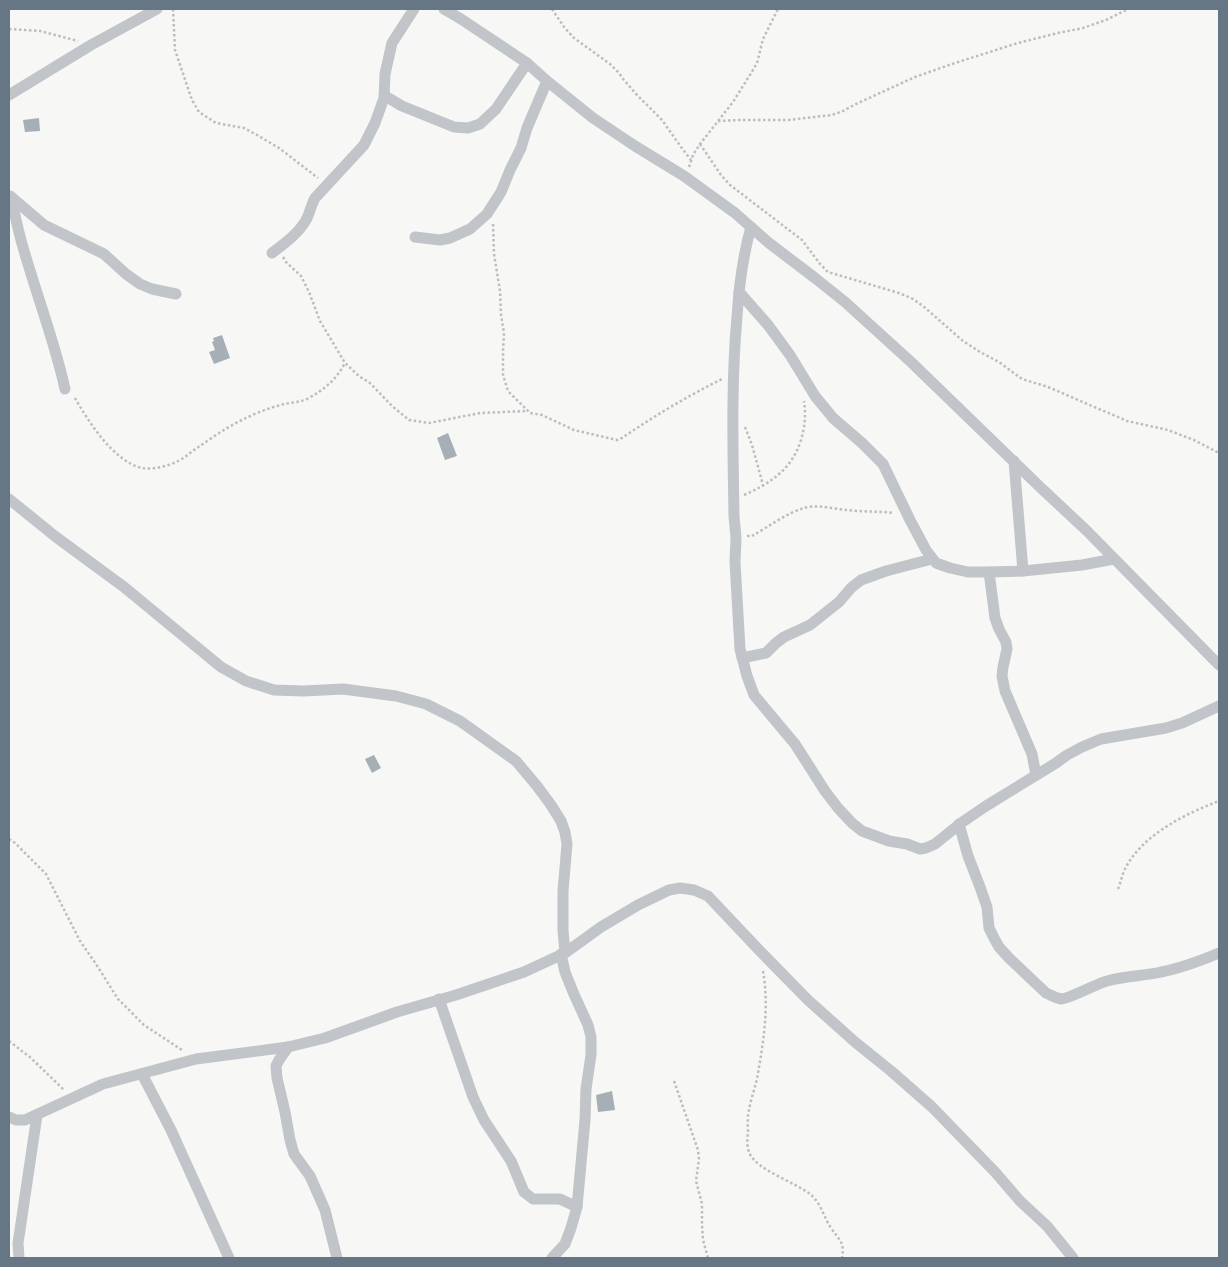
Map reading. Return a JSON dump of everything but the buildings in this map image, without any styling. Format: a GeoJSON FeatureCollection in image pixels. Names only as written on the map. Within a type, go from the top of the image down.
{"type":"FeatureCollection","features":[{"type":"Feature","properties":{"kind":"street"},"geometry":{"type":"LineString","coordinates":[[9,95],[141,13],[157,9]]}},
{"type":"Feature","properties":{"kind":"street"},"geometry":{"type":"LineString","coordinates":[[277,250],[301,226],[307,218],[313,202],[364,145],[375,123],[384,96],[385,74],[392,43],[414,9]]}},
{"type":"Feature","properties":{"kind":"street"},"geometry":{"type":"LineString","coordinates":[[444,9],[527,63],[593,118],[688,179],[735,213],[769,243],[859,315],[911,362],[1086,530],[1219,665]]}},
{"type":"Feature","properties":{"kind":"street"},"geometry":{"type":"LineString","coordinates":[[384,96],[402,106],[454,127],[468,128],[480,124],[496,109],[527,63]]}},
{"type":"Feature","properties":{"kind":"street"},"geometry":{"type":"LineString","coordinates":[[415,237],[440,240],[450,238],[470,230],[487,214],[501,192],[521,148],[527,128],[547,81]]}},
{"type":"Feature","properties":{"kind":"street"},"geometry":{"type":"LineString","coordinates":[[11,196],[44,225],[104,254],[140,284],[152,289],[176,294]]}},
{"type":"Feature","properties":{"kind":"street"},"geometry":{"type":"LineString","coordinates":[[11,196],[28,265],[65,389]]}},
{"type":"Feature","properties":{"kind":"street"},"geometry":{"type":"LineString","coordinates":[[751,227],[744,251],[733,373],[735,562],[740,649],[754,695],[795,744],[838,808],[862,831],[889,841],[907,844],[920,849],[926,848],[935,844],[959,824],[986,806],[1068,755],[1101,739],[1166,728],[1182,723],[1219,706]]}},
{"type":"Feature","properties":{"kind":"street"},"geometry":{"type":"LineString","coordinates":[[739,292],[768,325],[790,355],[815,396],[833,418],[883,464],[908,516],[936,563],[968,572],[989,572],[1022,571],[1114,559]]}},
{"type":"Feature","properties":{"kind":"street"},"geometry":{"type":"LineString","coordinates":[[1014,461],[1022,571]]}},
{"type":"Feature","properties":{"kind":"street"},"geometry":{"type":"LineString","coordinates":[[9,499],[56,537],[124,587],[221,667],[246,681],[274,690],[343,689],[396,696],[426,704],[460,721],[516,761],[551,805],[565,832],[567,844],[563,891],[563,954],[565,972],[592,1037],[577,1207],[565,1244],[552,1258]]}},
{"type":"Feature","properties":{"kind":"street"},"geometry":{"type":"LineString","coordinates":[[742,658],[766,653],[776,643],[810,625],[839,602],[861,580],[886,571],[932,559]]}},
{"type":"Feature","properties":{"kind":"street"},"geometry":{"type":"LineString","coordinates":[[989,572],[995,618],[1006,642],[1007,649],[1002,667],[1005,691],[1032,754],[1036,775]]}},
{"type":"Feature","properties":{"kind":"street"},"geometry":{"type":"LineString","coordinates":[[959,824],[968,856],[987,907],[989,928],[994,938],[1009,958],[1046,993],[1060,999],[1067,998],[1109,980],[1160,973],[1188,966],[1219,952]]}},
{"type":"Feature","properties":{"kind":"street"},"geometry":{"type":"LineString","coordinates":[[9,1117],[16,1120],[24,1120],[103,1084],[196,1059],[288,1047],[325,1038],[397,1012],[524,972],[563,954],[601,927],[638,905],[669,890],[680,888],[694,890],[708,896],[808,1000],[932,1107],[1046,1226],[1073,1258]]}},
{"type":"Feature","properties":{"kind":"street"},"geometry":{"type":"LineString","coordinates":[[439,999],[473,1097],[484,1120],[511,1161],[524,1192],[533,1199],[560,1200],[577,1207]]}},
{"type":"Feature","properties":{"kind":"street"},"geometry":{"type":"LineString","coordinates":[[288,1047],[276,1066],[290,1140],[294,1154],[310,1176],[325,1210],[337,1258]]}},
{"type":"Feature","properties":{"kind":"street"},"geometry":{"type":"LineString","coordinates":[[142,1074],[171,1130],[229,1258]]}},
{"type":"Feature","properties":{"kind":"street"},"geometry":{"type":"LineString","coordinates":[[19,1258],[18,1243],[37,1115]]}},
{"type":"Feature","properties":{"kind":"path"},"geometry":{"type":"LineString","coordinates":[[174,9],[175,50],[192,100],[199,112],[216,122],[244,128],[257,135],[279,148],[326,186]]}},
{"type":"Feature","properties":{"kind":"path"},"geometry":{"type":"LineString","coordinates":[[552,9],[574,38],[610,64],[619,73],[623,80],[662,120],[691,160]]}},
{"type":"Feature","properties":{"kind":"path"},"geometry":{"type":"LineString","coordinates":[[688,179],[693,155],[733,102],[753,70],[763,38],[778,9]]}},
{"type":"Feature","properties":{"kind":"path"},"geometry":{"type":"LineString","coordinates":[[718,121],[788,120],[843,112],[856,104],[915,77],[942,67],[1018,43],[1083,28],[1106,20],[1128,9]]}},
{"type":"Feature","properties":{"kind":"path"},"geometry":{"type":"LineString","coordinates":[[9,29],[40,31],[91,45]]}},
{"type":"Feature","properties":{"kind":"path"},"geometry":{"type":"LineString","coordinates":[[700,144],[730,185],[802,240],[828,272],[913,299],[963,341],[1022,379],[1048,386],[1127,421],[1168,430],[1194,440],[1219,453]]}},
{"type":"Feature","properties":{"kind":"path"},"geometry":{"type":"LineString","coordinates":[[491,207],[494,254],[504,333],[504,380],[508,391],[526,411],[542,415],[574,430],[617,440],[686,398],[733,373]]}},
{"type":"Feature","properties":{"kind":"path"},"geometry":{"type":"LineString","coordinates":[[277,250],[286,262],[301,276],[320,321],[345,363],[360,377],[369,382],[392,406],[409,420],[429,423],[442,422],[480,412],[526,411]]}},
{"type":"Feature","properties":{"kind":"path"},"geometry":{"type":"LineString","coordinates":[[75,398],[87,419],[100,436],[123,459],[135,466],[156,468],[178,461],[240,420],[282,404],[306,399],[327,386],[337,376],[345,363]]}},
{"type":"Feature","properties":{"kind":"path"},"geometry":{"type":"LineString","coordinates":[[734,499],[763,485],[783,471],[792,460],[804,427],[803,395]]}},
{"type":"Feature","properties":{"kind":"path"},"geometry":{"type":"LineString","coordinates":[[733,409],[746,428],[763,485]]}},
{"type":"Feature","properties":{"kind":"path"},"geometry":{"type":"LineString","coordinates":[[736,538],[752,536],[790,514],[805,508],[820,506],[840,510],[879,511],[908,516]]}},
{"type":"Feature","properties":{"kind":"path"},"geometry":{"type":"LineString","coordinates":[[1118,890],[1125,868],[1135,853],[1157,832],[1219,801]]}},
{"type":"Feature","properties":{"kind":"path"},"geometry":{"type":"LineString","coordinates":[[9,839],[46,874],[80,941],[118,999],[144,1025],[196,1059]]}},
{"type":"Feature","properties":{"kind":"path"},"geometry":{"type":"LineString","coordinates":[[759,950],[766,987],[766,1020],[758,1076],[748,1112],[747,1140],[749,1151],[752,1159],[761,1167],[802,1188],[813,1196],[841,1241],[843,1249],[842,1258]]}},
{"type":"Feature","properties":{"kind":"path"},"geometry":{"type":"LineString","coordinates":[[9,1040],[32,1058],[73,1098]]}},
{"type":"Feature","properties":{"kind":"path"},"geometry":{"type":"LineString","coordinates":[[674,1081],[698,1150],[699,1159],[696,1181],[702,1204],[703,1240],[708,1258]]}}]}
